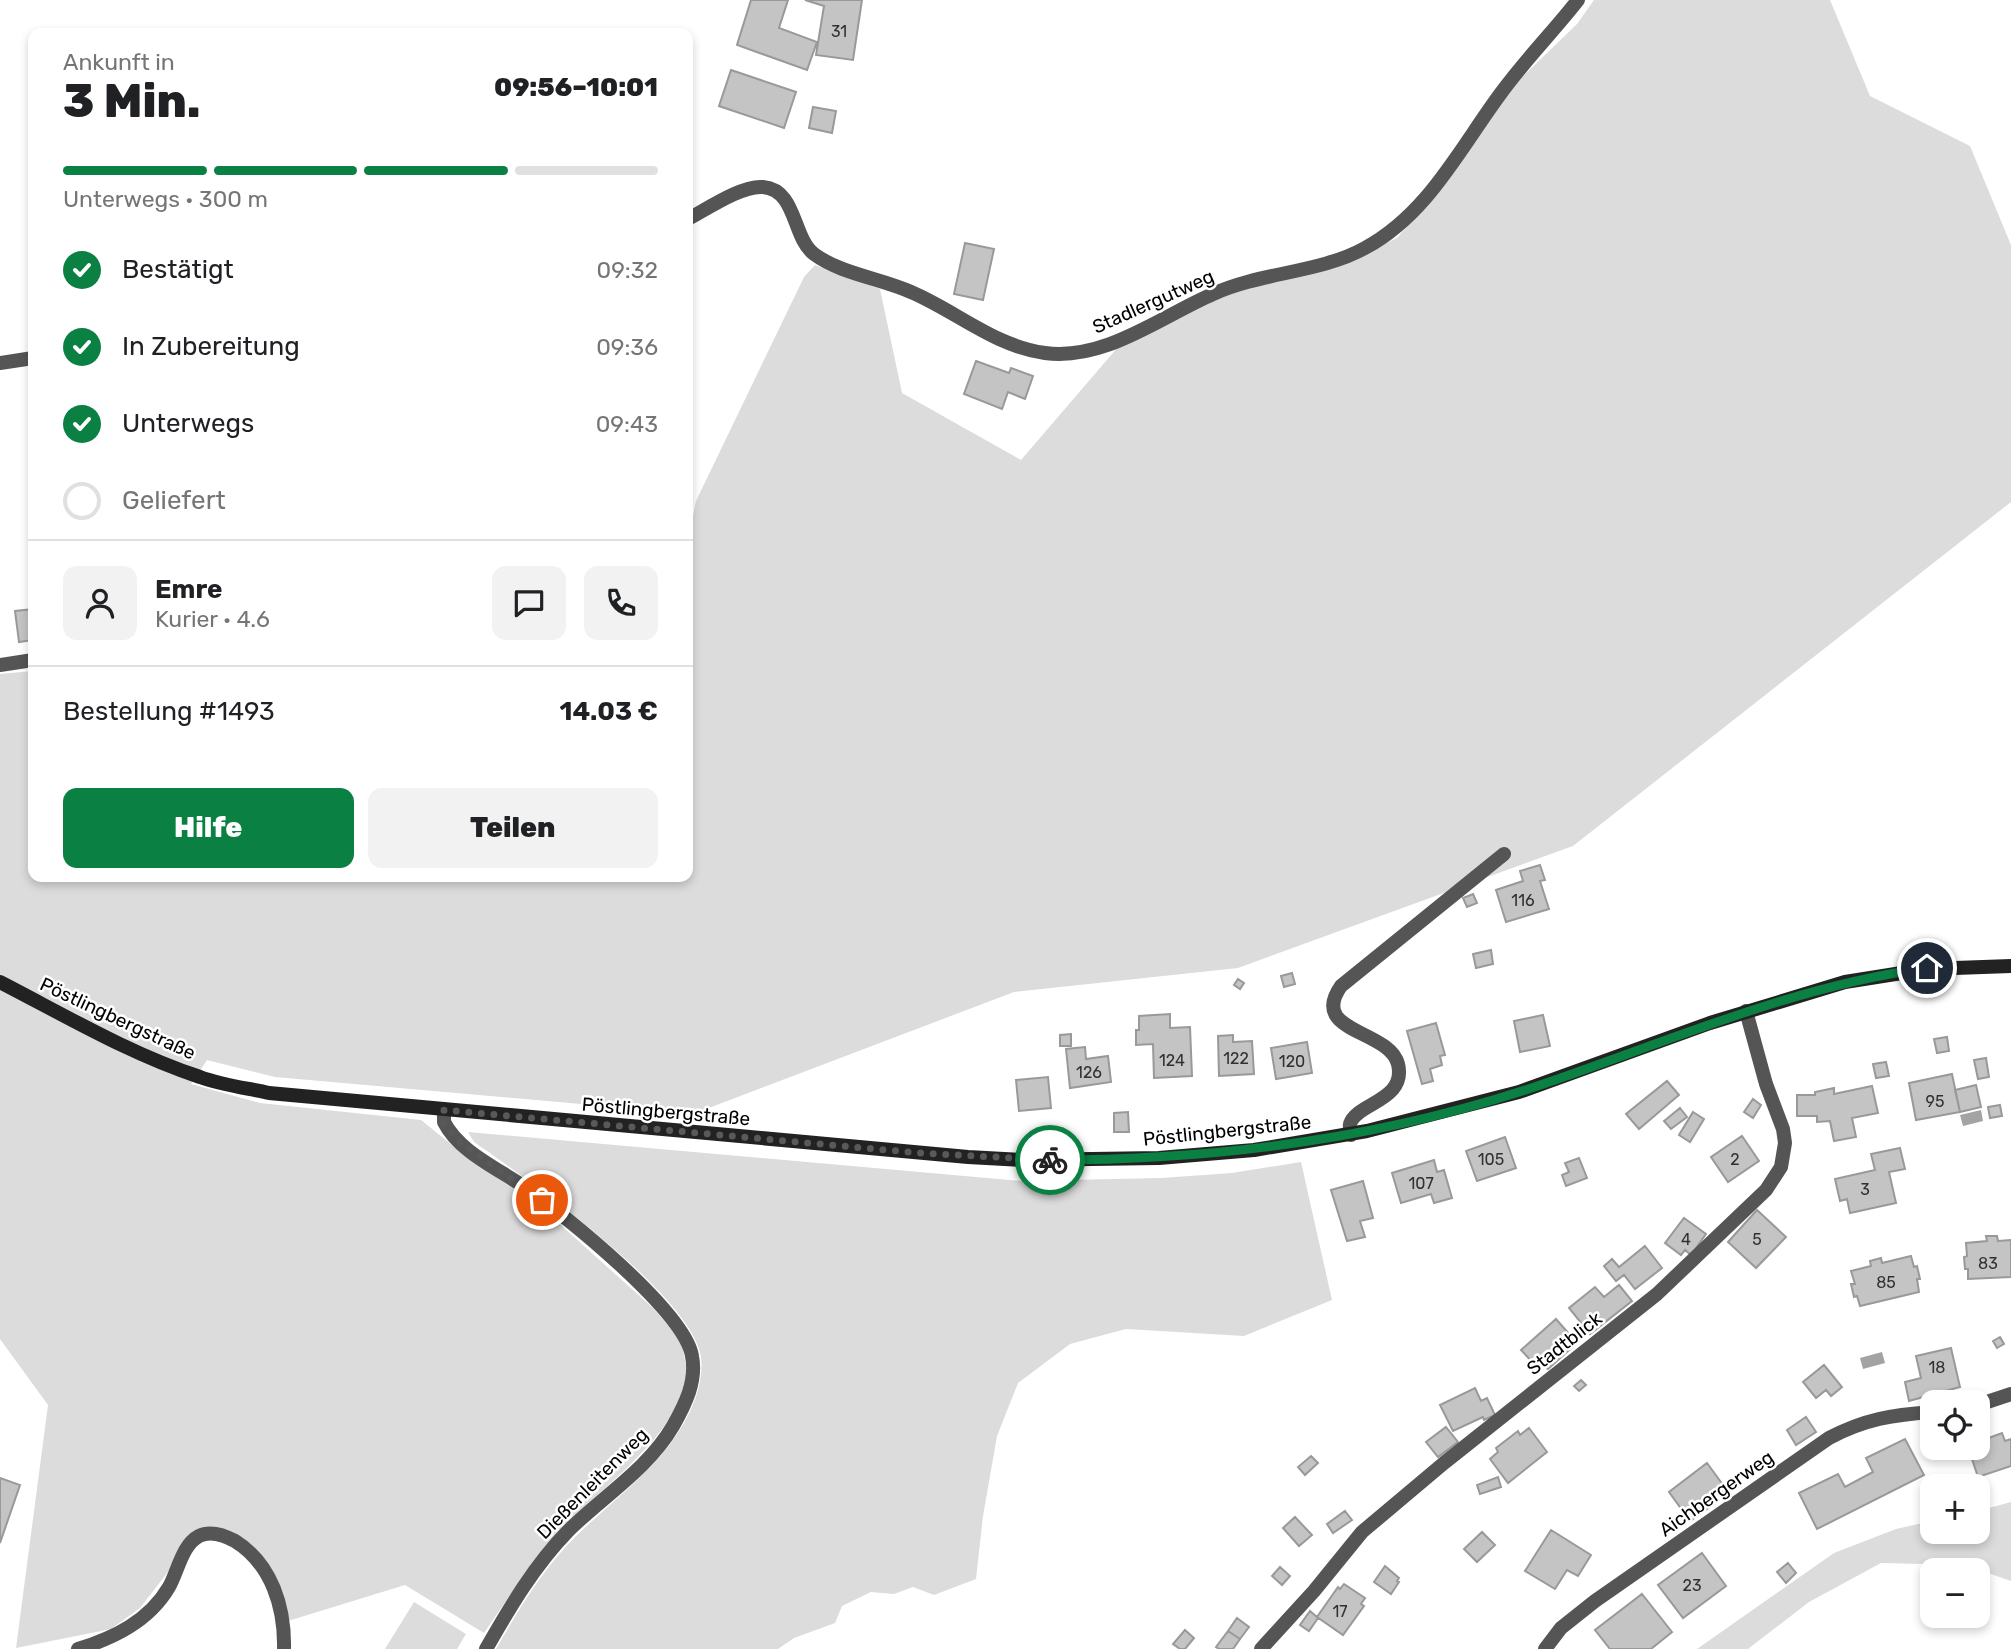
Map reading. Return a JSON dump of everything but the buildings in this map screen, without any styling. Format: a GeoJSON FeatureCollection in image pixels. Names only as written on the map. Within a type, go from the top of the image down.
{"type":"FeatureCollection","features":[{"type":"Feature","properties":{"kind":"main road","name":"Pöstlingbergstraße"},"geometry":{"type":"LineString","coordinates":[[0,982],[129,1048],[203,1078],[269,1093],[895,1151],[1024,1160],[1172,1157],[1254,1150],[1351,1135],[1519,1092],[1748,1017],[1798,995],[1873,976],[1927,968],[2011,966]]}},
{"type":"Feature","properties":{"kind":"street","name":"Stadlergutweg"},"geometry":{"type":"LineString","coordinates":[[693,216],[736,193],[764,187],[774,191],[789,205],[810,251],[834,265],[915,294],[986,333],[1021,348],[1059,355],[1099,347],[1121,340],[1214,293],[1245,282],[1347,257],[1385,236],[1430,194],[1519,69],[1578,0]]}},
{"type":"Feature","properties":{"kind":"street"},"geometry":{"type":"LineString","coordinates":[[0,363],[28,359]]}},
{"type":"Feature","properties":{"kind":"street"},"geometry":{"type":"LineString","coordinates":[[0,665],[28,661]]}},
{"type":"Feature","properties":{"kind":"street"},"geometry":{"type":"LineString","coordinates":[[1351,1135],[1350,1123],[1355,1117],[1394,1088],[1399,1077],[1399,1066],[1388,1047],[1343,1023],[1335,1014],[1332,1005],[1335,995],[1341,986],[1504,854]]}},
{"type":"Feature","properties":{"kind":"street","name":"Stadtblick"},"geometry":{"type":"LineString","coordinates":[[1261,1649],[1314,1591],[1362,1532],[1444,1462],[1657,1294],[1766,1190],[1781,1167],[1785,1143],[1748,1017]]}},
{"type":"Feature","properties":{"kind":"street","name":"Dießenleitenweg"},"geometry":{"type":"LineString","coordinates":[[444,1110],[443,1122],[458,1141],[559,1212],[658,1303],[678,1325],[693,1357],[690,1390],[671,1429],[643,1462],[548,1554],[513,1602],[486,1649]]}},
{"type":"Feature","properties":{"kind":"street"},"geometry":{"type":"LineString","coordinates":[[1990,1401],[2011,1394]]}},
{"type":"Feature","properties":{"kind":"street","name":"Aichbergerweg"},"geometry":{"type":"LineString","coordinates":[[1545,1649],[1561,1628],[1595,1601],[1829,1438],[1856,1424],[1897,1414],[1920,1413]]}},
{"type":"Feature","properties":{"kind":"street"},"geometry":{"type":"LineString","coordinates":[[78,1649],[114,1636],[145,1616],[165,1592],[191,1542],[202,1535],[216,1533],[245,1548],[268,1576],[281,1610],[284,1649]]}},
{"type":"Feature","properties":{"kind":"shaded area"},"geometry":{"type":"Polygon","coordinates":[[[1594,0],[1830,0],[1870,96],[1970,146],[2011,245],[2011,502],[1573,846],[1238,968],[1014,992],[693,1114],[275,1077],[207,1060],[191,1084],[260,1103],[421,1120],[472,1161],[555,1220],[653,1308],[682,1344],[687,1372],[683,1388],[676,1407],[652,1442],[558,1532],[525,1573],[484,1633],[405,1585],[288,1621],[254,1547],[198,1538],[140,1608],[111,1629],[16,1648],[48,1405],[0,1339],[0,674],[28,671],[28,882],[693,882],[693,516],[696,501],[804,277],[815,265],[880,289],[902,393],[1021,460],[1124,340],[1222,294],[1352,259],[1397,238],[1447,181],[1512,87],[1577,24],[1594,0]]]}},
{"type":"Feature","properties":{"kind":"shaded area"},"geometry":{"type":"Polygon","coordinates":[[[1981,1110],[1983,1121],[1963,1126],[1960,1115],[1981,1110]]]}},
{"type":"Feature","properties":{"kind":"shaded area"},"geometry":{"type":"Polygon","coordinates":[[[468,1132],[1022,1181],[1161,1178],[1232,1173],[1301,1162],[1332,1300],[1244,1336],[1126,1329],[1070,1344],[1018,1383],[997,1436],[983,1516],[976,1579],[934,1595],[913,1587],[894,1594],[871,1592],[842,1606],[835,1623],[794,1638],[778,1649],[496,1649],[532,1590],[563,1550],[642,1475],[671,1443],[696,1396],[700,1383],[701,1357],[691,1331],[669,1302],[639,1271],[566,1210],[474,1142],[468,1132]]]}},
{"type":"Feature","properties":{"kind":"shaded area"},"geometry":{"type":"Polygon","coordinates":[[[1882,1352],[1885,1363],[1863,1369],[1860,1358],[1882,1352]]]}},
{"type":"Feature","properties":{"kind":"shaded area"},"geometry":{"type":"Polygon","coordinates":[[[2011,1502],[2011,1581],[1990,1574],[1990,1558],[1920,1558],[1920,1564],[1881,1563],[1809,1602],[1748,1649],[1697,1649],[1834,1553],[1896,1529],[1920,1524],[1920,1544],[1990,1544],[1990,1508],[2011,1502]]]}},
{"type":"Feature","properties":{"kind":"shaded area"},"geometry":{"type":"Polygon","coordinates":[[[414,1602],[466,1634],[457,1649],[385,1649],[414,1602]]]}},
{"type":"Feature","properties":{"kind":"way so far"},"geometry":{"type":"LineString","coordinates":[[542,1200],[458,1141],[443,1122],[444,1110],[919,1153],[1050,1160]]}},
{"type":"Feature","properties":{"kind":"route"},"geometry":{"type":"LineString","coordinates":[[1050,1160],[1159,1158],[1254,1150],[1367,1132],[1548,1083],[1710,1023],[1798,995],[1873,976],[1927,968]]}}]}
